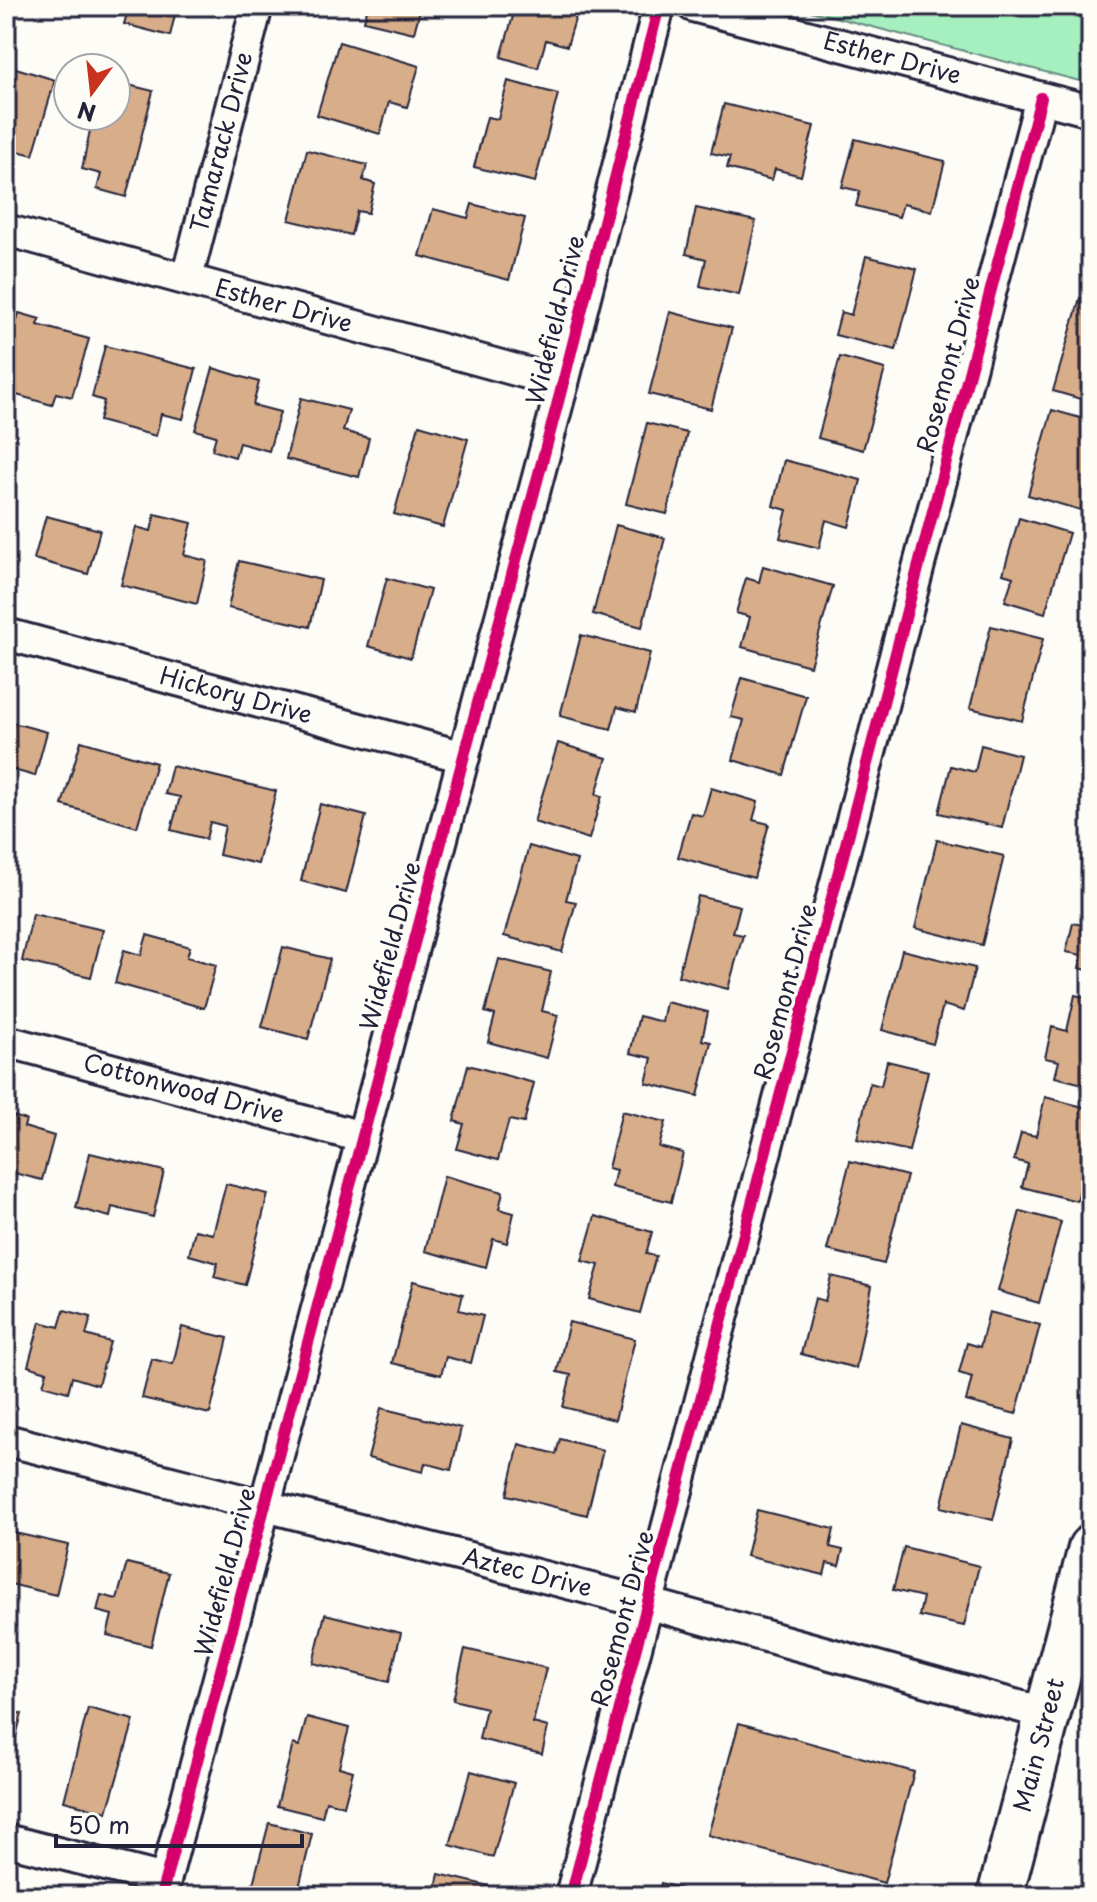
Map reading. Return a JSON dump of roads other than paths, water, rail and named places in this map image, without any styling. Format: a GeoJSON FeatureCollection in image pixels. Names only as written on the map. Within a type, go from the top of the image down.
{"type":"FeatureCollection","features":[{"type":"Feature","properties":{"kind":"main road","name":"Main Street"},"geometry":{"type":"LineString","coordinates":[[1000,1896],[1091,1548]]}},
{"type":"Feature","properties":{"kind":"street","name":"Tamarack Drive"},"geometry":{"type":"LineString","coordinates":[[187,278],[257,6]]}},
{"type":"Feature","properties":{"kind":"street","name":"Widefield Drive"},"geometry":{"type":"LineString","coordinates":[[163,1888],[563,383],[659,6]]}},
{"type":"Feature","properties":{"kind":"street","name":"Esther Drive"},"geometry":{"type":"LineString","coordinates":[[693,6],[1091,111]]}},
{"type":"Feature","properties":{"kind":"street","name":"Rosemont Drive"},"geometry":{"type":"LineString","coordinates":[[571,1896],[650,1604],[1041,98]]}},
{"type":"Feature","properties":{"kind":"street","name":"Esther Drive"},"geometry":{"type":"LineString","coordinates":[[6,230],[563,383]]}},
{"type":"Feature","properties":{"kind":"street","name":"Hickory Drive"},"geometry":{"type":"LineString","coordinates":[[6,634],[464,757]]}},
{"type":"Feature","properties":{"kind":"street","name":"Cottonwood Drive"},"geometry":{"type":"LineString","coordinates":[[6,1041],[362,1137]]}},
{"type":"Feature","properties":{"kind":"street","name":"Aztec Drive"},"geometry":{"type":"LineString","coordinates":[[6,1440],[266,1509],[650,1604],[1047,1714]]}},
{"type":"Feature","properties":{"kind":"street"},"geometry":{"type":"LineString","coordinates":[[6,1840],[163,1888]]}}]}
